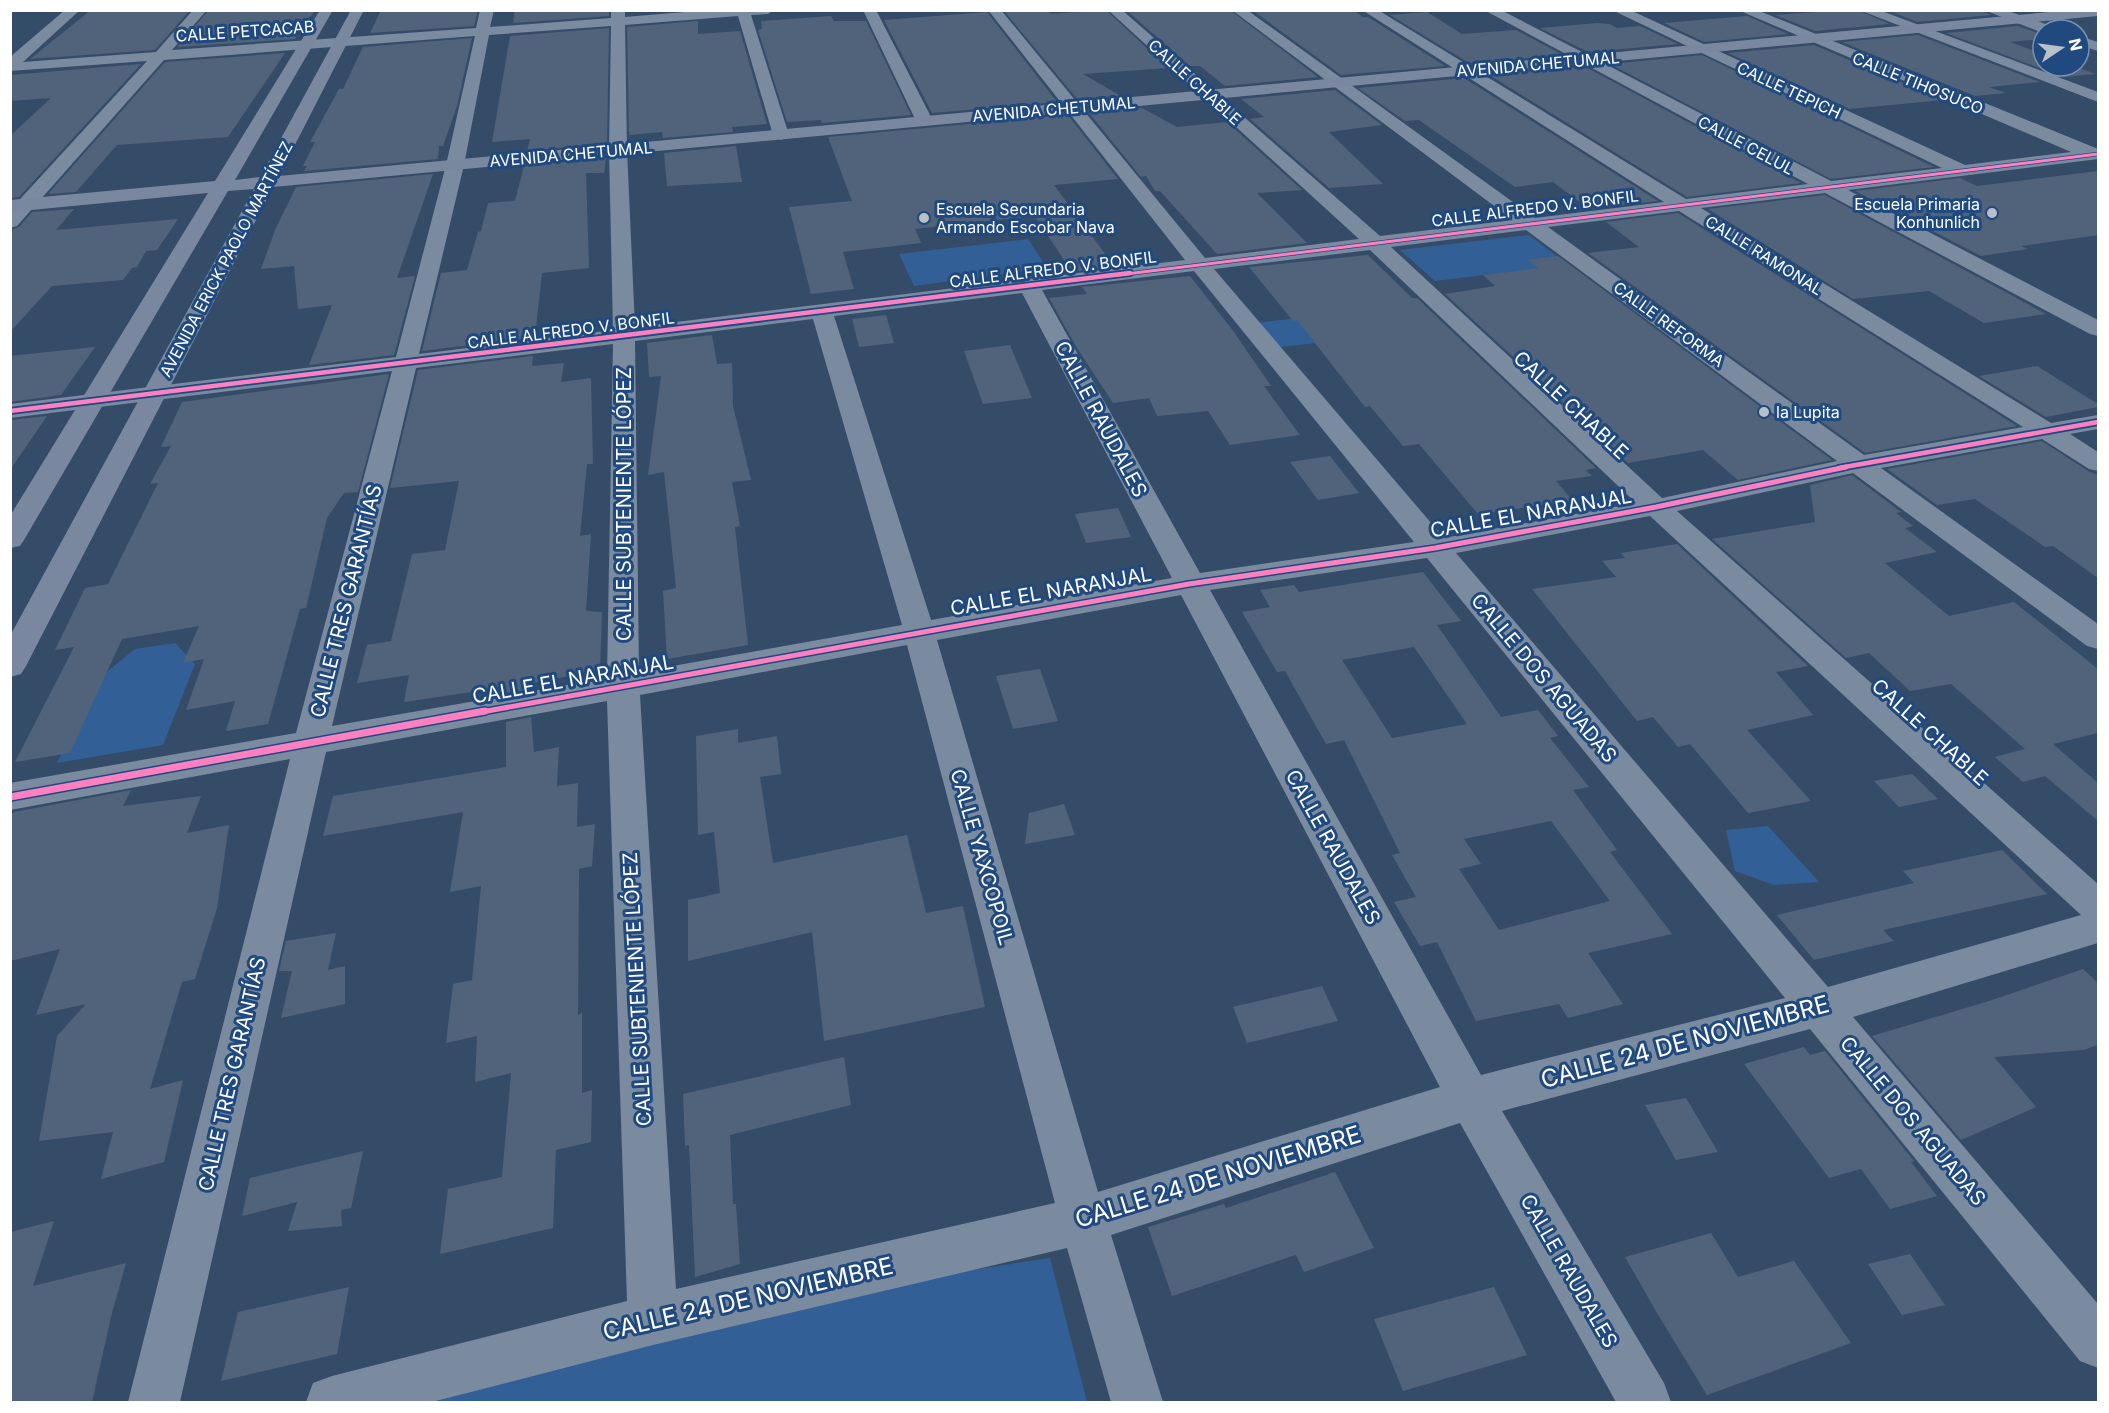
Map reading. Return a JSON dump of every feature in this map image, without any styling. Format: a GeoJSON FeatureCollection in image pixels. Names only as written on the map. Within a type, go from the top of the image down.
{"type":"FeatureCollection","features":[{"type":"Feature","properties":{"kind":"main road","name":"AVENIDA ERICK PAOLO MARTÍNEZ"},"geometry":{"type":"LineString","coordinates":[[10,540],[327,10]]}},
{"type":"Feature","properties":{"kind":"main road","name":"AVENIDA ERICK PAOLO MARTÍNEZ"},"geometry":{"type":"LineString","coordinates":[[10,666],[358,10]]}},
{"type":"Feature","properties":{"kind":"main road","name":"AVENIDA CHETUMAL"},"geometry":{"type":"LineString","coordinates":[[1694,46],[1796,32],[1994,12],[2025,15],[2090,14]]}},
{"type":"Feature","properties":{"kind":"main road","name":"AVENIDA CHETUMAL"},"geometry":{"type":"LineString","coordinates":[[10,197],[24,202],[270,177],[1460,67],[1694,46],[1914,30],[2025,15]]}},
{"type":"Feature","properties":{"kind":"street"},"geometry":{"type":"LineString","coordinates":[[10,66],[74,10]]}},
{"type":"Feature","properties":{"kind":"street"},"geometry":{"type":"LineString","coordinates":[[10,222],[24,202],[163,55],[201,10]]}},
{"type":"Feature","properties":{"kind":"street","name":"CALLE PETCACAB"},"geometry":{"type":"LineString","coordinates":[[10,66],[341,42],[485,21],[768,10]]}},
{"type":"Feature","properties":{"kind":"street"},"geometry":{"type":"LineString","coordinates":[[869,10],[922,117]]}},
{"type":"Feature","properties":{"kind":"street","name":"CALLE DOS AGUADAS"},"geometry":{"type":"LineString","coordinates":[[994,10],[1199,264],[2098,1343]]}},
{"type":"Feature","properties":{"kind":"street","name":"CALLE CHABLE"},"geometry":{"type":"LineString","coordinates":[[1114,10],[1374,242],[1656,507],[2098,907]]}},
{"type":"Feature","properties":{"kind":"street","name":"CALLE REFORMA"},"geometry":{"type":"LineString","coordinates":[[1238,10],[2098,639]]}},
{"type":"Feature","properties":{"kind":"street","name":"CALLE RAMONAL"},"geometry":{"type":"LineString","coordinates":[[1368,10],[2098,463]]}},
{"type":"Feature","properties":{"kind":"street","name":"CALLE CELUL"},"geometry":{"type":"LineString","coordinates":[[1490,10],[2098,329]]}},
{"type":"Feature","properties":{"kind":"street","name":"CALLE TEPICH"},"geometry":{"type":"LineString","coordinates":[[1618,10],[1961,170]]}},
{"type":"Feature","properties":{"kind":"street","name":"CALLE TIHOSUCO"},"geometry":{"type":"LineString","coordinates":[[1744,10],[2096,154]]}},
{"type":"Feature","properties":{"kind":"street"},"geometry":{"type":"LineString","coordinates":[[1865,10],[2098,97]]}},
{"type":"Feature","properties":{"kind":"street"},"geometry":{"type":"LineString","coordinates":[[743,11],[779,130]]}},
{"type":"Feature","properties":{"kind":"street","name":"CALLE SUBTENIENTE LÓPEZ"},"geometry":{"type":"LineString","coordinates":[[618,16],[618,145],[624,337],[623,687],[653,1320]]}},
{"type":"Feature","properties":{"kind":"street","name":"CALLE TRES GARANTÍAS"},"geometry":{"type":"LineString","coordinates":[[154,1402],[311,742],[456,160],[485,21]]}},
{"type":"Feature","properties":{"kind":"street","name":"CALLE ALFREDO V. BONFIL"},"geometry":{"type":"LineString","coordinates":[[10,411],[2096,154]]}},
{"type":"Feature","properties":{"kind":"street","name":"CALLE RAUDALES"},"geometry":{"type":"LineString","coordinates":[[1029,286],[1470,1099],[1645,1402]]}},
{"type":"Feature","properties":{"kind":"street","name":"CALLE YAXCOPOIL"},"geometry":{"type":"LineString","coordinates":[[822,312],[919,631],[1083,1220],[1137,1402]]}},
{"type":"Feature","properties":{"kind":"street","name":"CALLE EL NARANJAL"},"geometry":{"type":"LineString","coordinates":[[10,797],[623,687],[919,631],[1190,584],[1435,548],[1656,507],[1858,464],[2098,422]]}},
{"type":"Feature","properties":{"kind":"street","name":"CALLE 24 DE NOVIEMBRE"},"geometry":{"type":"LineString","coordinates":[[332,1402],[653,1320],[1083,1220],[1470,1099],[1819,1008],[2098,927]]}},
{"type":"Feature","properties":{"kind":"shaded area"},"geometry":{"type":"Polygon","coordinates":[[[1529,235],[1568,265],[1435,281],[1400,250],[1529,235]]]}},
{"type":"Feature","properties":{"kind":"shaded area"},"geometry":{"type":"Polygon","coordinates":[[[1028,239],[1047,268],[914,286],[899,254],[1028,239]]]}},
{"type":"Feature","properties":{"kind":"shaded area"},"geometry":{"type":"Polygon","coordinates":[[[1324,315],[1345,340],[1280,347],[1256,323],[1324,315]]]}},
{"type":"Feature","properties":{"kind":"shaded area"},"geometry":{"type":"Polygon","coordinates":[[[175,643],[195,664],[163,745],[57,763],[97,680],[135,649],[175,643]]]}},
{"type":"Feature","properties":{"kind":"shaded area"},"geometry":{"type":"Polygon","coordinates":[[[1768,826],[1819,882],[1774,885],[1735,871],[1726,830],[1768,826]]]}},
{"type":"Feature","properties":{"kind":"shaded area"},"geometry":{"type":"Polygon","coordinates":[[[1050,1258],[1087,1402],[436,1402],[603,1333],[680,1315],[1050,1258]]]}},
{"type":"Feature","properties":{"kind":"building"},"geometry":{"type":"Polygon","coordinates":[[[91,10],[190,10],[155,50],[30,59],[91,10]]]}},
{"type":"Feature","properties":{"kind":"building"},"geometry":{"type":"Polygon","coordinates":[[[209,10],[315,10],[295,39],[177,47],[209,10]]]}},
{"type":"Feature","properties":{"kind":"building"},"geometry":{"type":"Polygon","coordinates":[[[381,10],[478,10],[474,26],[370,33],[381,10]]]}},
{"type":"Feature","properties":{"kind":"building"},"geometry":{"type":"Polygon","coordinates":[[[515,10],[609,10],[609,16],[513,23],[515,10]]]}},
{"type":"Feature","properties":{"kind":"building"},"geometry":{"type":"Polygon","coordinates":[[[1048,10],[1051,14],[1106,10],[1168,68],[1083,74],[1121,96],[1078,100],[1004,11],[1048,10]]]}},
{"type":"Feature","properties":{"kind":"building"},"geometry":{"type":"Polygon","coordinates":[[[1126,10],[1230,10],[1318,77],[1225,86],[1200,66],[1190,66],[1126,10]]]}},
{"type":"Feature","properties":{"kind":"building"},"geometry":{"type":"Polygon","coordinates":[[[1252,10],[1353,10],[1363,17],[1368,17],[1445,66],[1341,75],[1252,10]]]}},
{"type":"Feature","properties":{"kind":"building"},"geometry":{"type":"Polygon","coordinates":[[[1857,10],[1890,24],[1815,31],[1775,15],[1857,10]]]}},
{"type":"Feature","properties":{"kind":"building"},"geometry":{"type":"Polygon","coordinates":[[[1887,10],[1979,10],[1991,15],[1917,22],[1887,10]]]}},
{"type":"Feature","properties":{"kind":"building"},"geometry":{"type":"Polygon","coordinates":[[[987,12],[1057,102],[932,113],[884,20],[987,12]]]}},
{"type":"Feature","properties":{"kind":"building"},"geometry":{"type":"Polygon","coordinates":[[[1427,12],[1462,34],[1516,30],[1563,55],[1469,63],[1390,15],[1427,12]]]}},
{"type":"Feature","properties":{"kind":"building"},"geometry":{"type":"Polygon","coordinates":[[[831,16],[834,21],[866,21],[911,115],[822,123],[821,120],[787,122],[758,30],[762,29],[761,21],[831,16]]]}},
{"type":"Feature","properties":{"kind":"building"},"geometry":{"type":"Polygon","coordinates":[[[1747,16],[1788,34],[1704,42],[1664,23],[1747,16]]]}},
{"type":"Feature","properties":{"kind":"building"},"geometry":{"type":"Polygon","coordinates":[[[698,21],[698,34],[740,31],[767,124],[732,127],[733,132],[663,138],[662,132],[629,135],[627,27],[698,21]]]}},
{"type":"Feature","properties":{"kind":"building"},"geometry":{"type":"Polygon","coordinates":[[[1610,24],[1617,28],[1640,26],[1678,44],[1588,52],[1540,28],[1610,24]]]}},
{"type":"Feature","properties":{"kind":"building"},"geometry":{"type":"Polygon","coordinates":[[[2018,26],[2031,31],[2031,40],[2010,42],[2031,50],[2031,65],[1946,33],[2018,26]]]}},
{"type":"Feature","properties":{"kind":"building"},"geometry":{"type":"Polygon","coordinates":[[[609,28],[607,143],[527,151],[530,139],[492,142],[510,36],[609,28]]]}},
{"type":"Feature","properties":{"kind":"building"},"geometry":{"type":"Polygon","coordinates":[[[1918,35],[2040,82],[1989,87],[2006,93],[1975,96],[1842,42],[1918,35]]]}},
{"type":"Feature","properties":{"kind":"building"},"geometry":{"type":"Polygon","coordinates":[[[472,38],[457,106],[443,146],[439,146],[438,159],[304,171],[307,166],[303,166],[315,142],[310,142],[339,89],[343,89],[363,47],[472,38]]]}},
{"type":"Feature","properties":{"kind":"building"},"geometry":{"type":"Polygon","coordinates":[[[1814,45],[1943,100],[1850,109],[1728,53],[1814,45]]]}},
{"type":"Feature","properties":{"kind":"building"},"geometry":{"type":"Polygon","coordinates":[[[285,53],[228,137],[117,145],[76,192],[48,194],[165,62],[285,53]]]}},
{"type":"Feature","properties":{"kind":"building"},"geometry":{"type":"Polygon","coordinates":[[[1702,55],[1934,167],[1831,179],[1610,64],[1702,55]]]}},
{"type":"Feature","properties":{"kind":"building"},"geometry":{"type":"Polygon","coordinates":[[[141,64],[19,197],[10,198],[10,136],[51,98],[10,101],[10,75],[141,64]]]}},
{"type":"Feature","properties":{"kind":"building"},"geometry":{"type":"Polygon","coordinates":[[[1584,66],[1801,183],[1687,197],[1489,75],[1584,66]]]}},
{"type":"Feature","properties":{"kind":"building"},"geometry":{"type":"Polygon","coordinates":[[[1464,78],[1658,201],[1589,209],[1553,182],[1515,187],[1419,120],[1405,121],[1358,88],[1464,78]]]}},
{"type":"Feature","properties":{"kind":"building"},"geometry":{"type":"Polygon","coordinates":[[[1335,90],[1382,125],[1329,132],[1383,184],[1329,188],[1250,119],[1264,117],[1241,99],[1335,90]]]}},
{"type":"Feature","properties":{"kind":"building"},"geometry":{"type":"Polygon","coordinates":[[[1142,108],[1177,127],[1227,122],[1302,190],[1257,193],[1307,243],[1217,254],[1160,191],[1155,191],[1146,176],[1141,177],[1089,113],[1142,108]]]}},
{"type":"Feature","properties":{"kind":"building"},"geometry":{"type":"Polygon","coordinates":[[[1068,115],[1118,179],[1054,185],[1114,266],[1072,272],[1035,216],[915,229],[921,243],[843,252],[854,289],[811,294],[789,207],[852,201],[828,137],[1068,115]]]}},
{"type":"Feature","properties":{"kind":"building"},"geometry":{"type":"Polygon","coordinates":[[[736,146],[742,182],[667,186],[664,153],[736,146]]]}},
{"type":"Feature","properties":{"kind":"building"},"geometry":{"type":"Polygon","coordinates":[[[606,158],[604,173],[586,173],[589,268],[542,273],[535,337],[422,351],[441,273],[467,270],[488,203],[515,201],[524,166],[606,158]]]}},
{"type":"Feature","properties":{"kind":"building","name":"Escuela Primaria Konhunlich"},"geometry":{"type":"Polygon","coordinates":[[[2098,171],[2098,235],[2021,246],[2028,249],[1981,256],[1855,191],[1960,178],[1977,186],[2098,171]]]}},
{"type":"Feature","properties":{"kind":"building"},"geometry":{"type":"Polygon","coordinates":[[[433,174],[397,278],[415,276],[394,355],[309,365],[332,305],[298,309],[294,266],[261,269],[275,230],[296,187],[433,174]]]}},
{"type":"Feature","properties":{"kind":"building"},"geometry":{"type":"Polygon","coordinates":[[[1825,195],[2046,314],[1984,323],[1929,291],[1853,299],[1708,209],[1825,195]]]}},
{"type":"Feature","properties":{"kind":"building"},"geometry":{"type":"Polygon","coordinates":[[[74,209],[56,230],[178,219],[157,250],[146,251],[137,267],[132,268],[123,280],[52,286],[10,332],[10,230],[19,227],[32,212],[74,209]]]}},
{"type":"Feature","properties":{"kind":"building"},"geometry":{"type":"Polygon","coordinates":[[[1678,213],[2017,426],[1865,453],[1588,253],[1639,247],[1606,222],[1678,213]]]}},
{"type":"Feature","properties":{"kind":"building"},"geometry":{"type":"Polygon","coordinates":[[[1368,255],[1412,298],[1417,298],[1596,468],[1586,470],[1592,476],[1556,481],[1573,501],[1478,514],[1419,444],[1403,446],[1370,406],[1365,407],[1297,320],[1293,321],[1249,267],[1368,255]]]}},
{"type":"Feature","properties":{"kind":"building"},"geometry":{"type":"Polygon","coordinates":[[[1558,256],[1832,460],[1738,480],[1703,450],[1628,463],[1445,294],[1495,286],[1483,275],[1539,268],[1527,260],[1558,256]]]}},
{"type":"Feature","properties":{"kind":"building"},"geometry":{"type":"Polygon","coordinates":[[[1190,276],[1234,332],[1271,386],[1264,386],[1300,435],[1230,445],[1208,411],[1157,416],[1149,398],[1113,403],[1077,348],[1049,298],[1087,294],[1082,287],[1190,276]]]}},
{"type":"Feature","properties":{"kind":"building"},"geometry":{"type":"Polygon","coordinates":[[[886,315],[894,343],[859,347],[852,319],[886,315]]]}},
{"type":"Feature","properties":{"kind":"building"},"geometry":{"type":"Polygon","coordinates":[[[712,335],[717,364],[732,363],[733,406],[751,480],[732,482],[740,526],[735,527],[748,645],[667,659],[663,591],[676,588],[664,472],[648,475],[661,376],[649,377],[647,343],[712,335]]]}},
{"type":"Feature","properties":{"kind":"building"},"geometry":{"type":"Polygon","coordinates":[[[1010,345],[1032,398],[983,404],[964,351],[1010,345]]]}},
{"type":"Feature","properties":{"kind":"building"},"geometry":{"type":"Polygon","coordinates":[[[95,347],[61,395],[10,402],[10,356],[95,347]]]}},
{"type":"Feature","properties":{"kind":"building"},"geometry":{"type":"Polygon","coordinates":[[[533,356],[532,366],[564,363],[561,382],[591,378],[593,464],[587,464],[580,536],[591,534],[586,611],[602,612],[600,670],[527,684],[528,690],[506,693],[506,687],[404,702],[409,675],[357,683],[367,645],[391,641],[412,554],[445,550],[459,481],[390,488],[418,370],[533,356]]]}},
{"type":"Feature","properties":{"kind":"building"},"geometry":{"type":"Polygon","coordinates":[[[2037,366],[2098,404],[2098,407],[2046,417],[1979,376],[2037,366]]]}},
{"type":"Feature","properties":{"kind":"building"},"geometry":{"type":"Polygon","coordinates":[[[389,374],[358,492],[344,493],[327,518],[306,608],[300,609],[268,724],[226,731],[235,701],[186,710],[204,659],[183,663],[199,626],[122,639],[70,753],[15,762],[74,647],[55,650],[85,588],[108,584],[158,483],[150,484],[171,446],[161,447],[182,402],[389,374]]]}},
{"type":"Feature","properties":{"kind":"building"},"geometry":{"type":"Polygon","coordinates":[[[47,416],[10,470],[10,420],[47,416]]]}},
{"type":"Feature","properties":{"kind":"building"},"geometry":{"type":"Polygon","coordinates":[[[2042,441],[2098,475],[2098,578],[2053,546],[2045,547],[1975,499],[1937,505],[1887,469],[2042,441]]]}},
{"type":"Feature","properties":{"kind":"building"},"geometry":{"type":"Polygon","coordinates":[[[1330,456],[1359,493],[1318,500],[1290,462],[1330,456]]]}},
{"type":"Feature","properties":{"kind":"building"},"geometry":{"type":"Polygon","coordinates":[[[1852,475],[1901,512],[1896,513],[1913,526],[1905,528],[1937,552],[1885,563],[1949,616],[2014,602],[2098,669],[2098,733],[2053,744],[2098,783],[2098,821],[2045,776],[2023,782],[1995,757],[2025,749],[1951,684],[1910,691],[1869,653],[1846,658],[1712,539],[1815,522],[1810,485],[1852,475]]]}},
{"type":"Feature","properties":{"kind":"building"},"geometry":{"type":"Polygon","coordinates":[[[1118,508],[1131,537],[1086,543],[1075,514],[1118,508]]]}},
{"type":"Feature","properties":{"kind":"building"},"geometry":{"type":"Polygon","coordinates":[[[1677,544],[1808,666],[1776,672],[1813,715],[1747,730],[1811,801],[1748,813],[1690,744],[1678,747],[1653,717],[1637,721],[1532,589],[1616,577],[1602,561],[1625,558],[1621,553],[1677,544]]]}},
{"type":"Feature","properties":{"kind":"building"},"geometry":{"type":"Polygon","coordinates":[[[1423,572],[1461,621],[1437,625],[1501,717],[1538,710],[1558,736],[1550,738],[1589,787],[1573,790],[1617,850],[1610,852],[1672,934],[1588,953],[1623,1004],[1568,1018],[1559,1004],[1476,1021],[1437,942],[1420,946],[1394,902],[1416,897],[1392,855],[1400,853],[1344,740],[1326,744],[1285,671],[1277,672],[1242,612],[1270,607],[1260,590],[1294,585],[1299,592],[1423,572]],[[1414,647],[1342,660],[1392,738],[1467,724],[1414,647]],[[1551,821],[1464,839],[1481,864],[1459,869],[1499,930],[1610,901],[1551,821]]]}},
{"type":"Feature","properties":{"kind":"building"},"geometry":{"type":"Polygon","coordinates":[[[1040,669],[1058,721],[1013,729],[996,676],[1040,669]]]}},
{"type":"Feature","properties":{"kind":"building"},"geometry":{"type":"Polygon","coordinates":[[[531,717],[534,752],[559,747],[557,786],[578,783],[577,827],[595,824],[592,866],[579,869],[578,1015],[582,1013],[582,1093],[592,1090],[591,1142],[556,1150],[553,1228],[440,1254],[448,1189],[502,1177],[511,1073],[475,1082],[477,1036],[446,1043],[453,984],[472,980],[481,886],[450,892],[463,812],[323,836],[333,796],[506,767],[506,722],[531,717]]]}},
{"type":"Feature","properties":{"kind":"building"},"geometry":{"type":"Polygon","coordinates":[[[738,729],[738,743],[777,736],[781,774],[760,777],[773,863],[907,835],[926,913],[963,906],[985,1007],[824,1041],[812,932],[688,961],[688,900],[720,893],[714,832],[698,835],[696,736],[738,729]]]}},
{"type":"Feature","properties":{"kind":"building"},"geometry":{"type":"Polygon","coordinates":[[[1912,774],[1938,799],[1899,807],[1874,781],[1912,774]]]}},
{"type":"Feature","properties":{"kind":"building"},"geometry":{"type":"Polygon","coordinates":[[[131,790],[123,806],[201,796],[187,833],[229,825],[217,908],[195,979],[182,982],[150,1089],[183,1080],[164,1162],[101,1179],[113,1132],[39,1141],[57,1036],[86,1004],[36,1015],[60,949],[10,961],[10,817],[14,812],[131,790]]]}},
{"type":"Feature","properties":{"kind":"building"},"geometry":{"type":"Polygon","coordinates":[[[1064,804],[1075,835],[1025,844],[1029,813],[1064,804]]]}},
{"type":"Feature","properties":{"kind":"building"},"geometry":{"type":"Polygon","coordinates":[[[2002,850],[2047,894],[1883,930],[1894,941],[1814,960],[1777,915],[1914,883],[1903,871],[2002,850]]]}},
{"type":"Feature","properties":{"kind":"building"},"geometry":{"type":"Polygon","coordinates":[[[336,933],[328,970],[345,966],[345,1004],[281,1018],[292,971],[279,971],[286,941],[336,933]]]}},
{"type":"Feature","properties":{"kind":"building"},"geometry":{"type":"Polygon","coordinates":[[[2083,969],[2098,983],[2098,1045],[2083,1050],[1994,1057],[2036,1107],[1961,1140],[1872,1036],[1989,1001],[2083,969]]]}},
{"type":"Feature","properties":{"kind":"building"},"geometry":{"type":"Polygon","coordinates":[[[1322,986],[1338,1021],[1247,1043],[1233,1007],[1322,986]]]}},
{"type":"Feature","properties":{"kind":"building"},"geometry":{"type":"Polygon","coordinates":[[[1804,1047],[1810,1055],[1825,1051],[1914,1161],[1911,1162],[1937,1196],[1890,1209],[1861,1169],[1829,1178],[1744,1064],[1804,1047]]]}},
{"type":"Feature","properties":{"kind":"building"},"geometry":{"type":"Polygon","coordinates":[[[844,1057],[851,1105],[730,1135],[733,1204],[736,1204],[740,1264],[695,1277],[689,1145],[685,1146],[683,1094],[844,1057]]]}},
{"type":"Feature","properties":{"kind":"building"},"geometry":{"type":"Polygon","coordinates":[[[1686,1098],[1718,1152],[1676,1160],[1645,1105],[1686,1098]]]}},
{"type":"Feature","properties":{"kind":"building"},"geometry":{"type":"Polygon","coordinates":[[[363,1151],[351,1208],[341,1210],[342,1226],[288,1231],[297,1202],[242,1216],[250,1178],[363,1151]]]}},
{"type":"Feature","properties":{"kind":"building"},"geometry":{"type":"Polygon","coordinates":[[[1335,1172],[1374,1248],[1304,1272],[1296,1255],[1172,1296],[1148,1227],[1224,1204],[1226,1208],[1335,1172]]]}},
{"type":"Feature","properties":{"kind":"building"},"geometry":{"type":"Polygon","coordinates":[[[54,1221],[33,1286],[126,1263],[92,1402],[10,1402],[10,1232],[54,1221]]]}},
{"type":"Feature","properties":{"kind":"building"},"geometry":{"type":"Polygon","coordinates":[[[1711,1233],[1738,1277],[1794,1261],[1851,1343],[1707,1395],[1625,1257],[1711,1233]]]}},
{"type":"Feature","properties":{"kind":"building"},"geometry":{"type":"Polygon","coordinates":[[[1910,1254],[1945,1305],[1902,1315],[1868,1264],[1910,1254]]]}},
{"type":"Feature","properties":{"kind":"building"},"geometry":{"type":"Polygon","coordinates":[[[349,1287],[337,1354],[221,1381],[238,1312],[349,1287]]]}},
{"type":"Feature","properties":{"kind":"building"},"geometry":{"type":"Polygon","coordinates":[[[1494,1287],[1527,1355],[1403,1391],[1374,1319],[1494,1287]]]}},
{"type":"Feature","properties":{"kind":"cycle path"},"geometry":{"type":"LineString","coordinates":[[10,411],[2098,154]]}},
{"type":"Feature","properties":{"kind":"cycle path"},"geometry":{"type":"LineString","coordinates":[[10,797],[1189,584],[1435,548],[1656,507],[1858,464],[2098,422]]}},
{"type":"Feature","properties":{"kind":"place","name":"Escuela Primaria Konhunlich"},"geometry":{"type":"Point","coordinates":[1992,213]}},
{"type":"Feature","properties":{"kind":"place","name":"Escuela Secundaria Armando Escobar Nava"},"geometry":{"type":"Point","coordinates":[924,218]}},
{"type":"Feature","properties":{"kind":"place","name":"la Lupita"},"geometry":{"type":"Point","coordinates":[1764,412]}}]}
